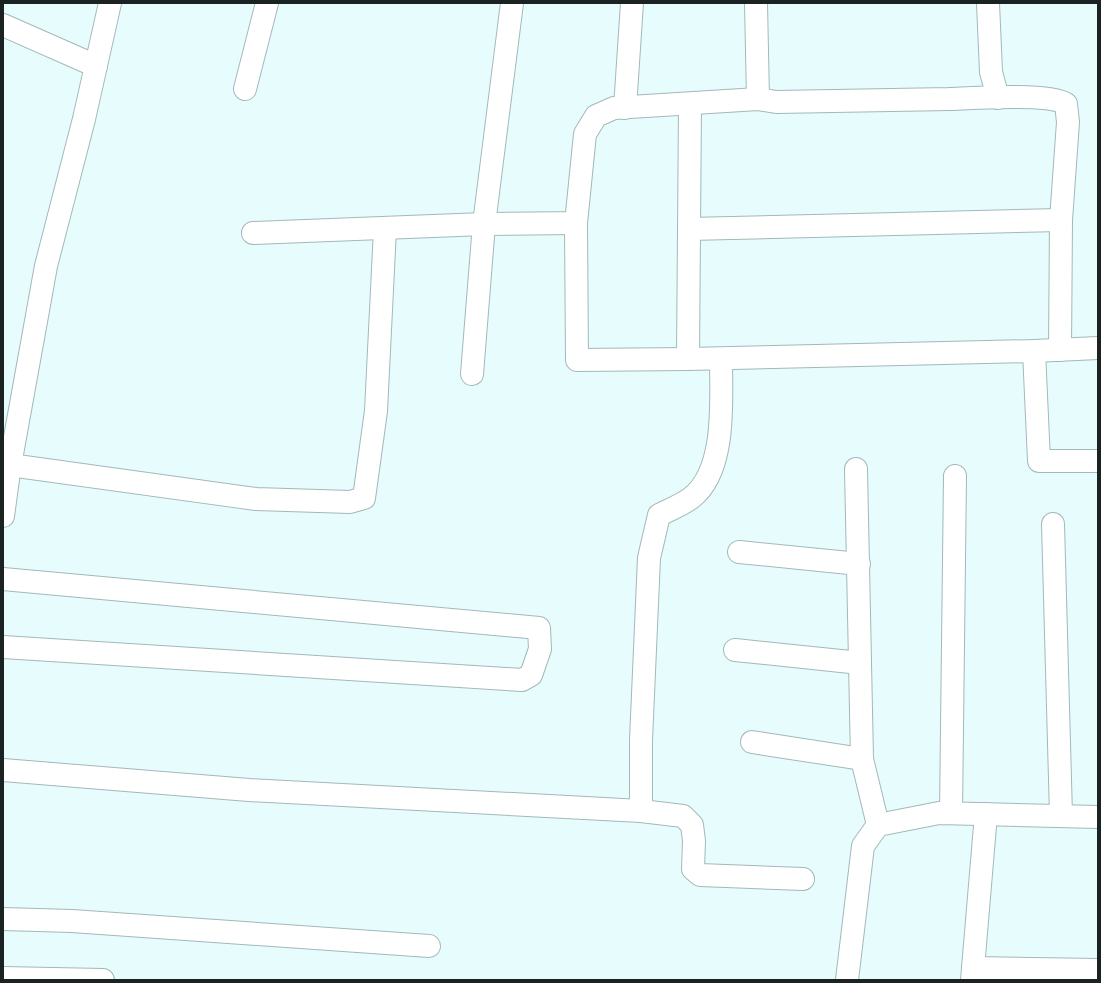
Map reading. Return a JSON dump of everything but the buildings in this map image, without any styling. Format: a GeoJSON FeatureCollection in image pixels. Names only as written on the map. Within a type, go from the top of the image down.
{"type":"FeatureCollection","features":[{"type":"Feature","properties":{"kind":"street"},"geometry":{"type":"LineString","coordinates":[[3,516],[9,453],[46,266],[84,119],[110,3]]}},
{"type":"Feature","properties":{"kind":"street"},"geometry":{"type":"LineString","coordinates":[[245,89],[267,3]]}},
{"type":"Feature","properties":{"kind":"street"},"geometry":{"type":"LineString","coordinates":[[472,374],[484,224],[512,3]]}},
{"type":"Feature","properties":{"kind":"street"},"geometry":{"type":"LineString","coordinates":[[625,108],[632,3]]}},
{"type":"Feature","properties":{"kind":"street"},"geometry":{"type":"LineString","coordinates":[[756,3],[758,99]]}},
{"type":"Feature","properties":{"kind":"street"},"geometry":{"type":"LineString","coordinates":[[988,3],[991,72],[998,98]]}},
{"type":"Feature","properties":{"kind":"street"},"geometry":{"type":"LineString","coordinates":[[3,25],[96,66]]}},
{"type":"Feature","properties":{"kind":"street"},"geometry":{"type":"LineString","coordinates":[[1060,350],[1061,220],[1068,122],[1066,104],[1061,100],[998,98],[776,102],[758,99],[614,108],[596,116],[585,134],[576,224],[576,360],[720,359],[1034,351],[1060,350],[1098,348]]}},
{"type":"Feature","properties":{"kind":"street"},"geometry":{"type":"LineString","coordinates":[[688,359],[690,104]]}},
{"type":"Feature","properties":{"kind":"street"},"geometry":{"type":"LineString","coordinates":[[689,230],[1061,220]]}},
{"type":"Feature","properties":{"kind":"street"},"geometry":{"type":"LineString","coordinates":[[253,233],[484,224],[576,224]]}},
{"type":"Feature","properties":{"kind":"street"},"geometry":{"type":"LineString","coordinates":[[9,453],[256,499],[350,502],[364,498],[376,411],[385,229]]}},
{"type":"Feature","properties":{"kind":"street"},"geometry":{"type":"LineString","coordinates":[[1034,351],[1039,461],[1098,461]]}},
{"type":"Feature","properties":{"kind":"street"},"geometry":{"type":"LineString","coordinates":[[641,811],[641,740],[643,726],[649,558],[659,515],[691,498],[707,480],[721,431],[720,359]]}},
{"type":"Feature","properties":{"kind":"street"},"geometry":{"type":"LineString","coordinates":[[856,469],[862,759],[878,825]]}},
{"type":"Feature","properties":{"kind":"street"},"geometry":{"type":"LineString","coordinates":[[951,813],[955,476]]}},
{"type":"Feature","properties":{"kind":"street"},"geometry":{"type":"LineString","coordinates":[[1053,524],[1061,816]]}},
{"type":"Feature","properties":{"kind":"street"},"geometry":{"type":"LineString","coordinates":[[739,552],[858,564]]}},
{"type":"Feature","properties":{"kind":"street"},"geometry":{"type":"LineString","coordinates":[[3,579],[539,628],[540,649],[531,675],[522,680],[3,647]]}},
{"type":"Feature","properties":{"kind":"street"},"geometry":{"type":"LineString","coordinates":[[735,650],[860,663]]}},
{"type":"Feature","properties":{"kind":"street"},"geometry":{"type":"LineString","coordinates":[[752,742],[862,759]]}},
{"type":"Feature","properties":{"kind":"street"},"geometry":{"type":"LineString","coordinates":[[3,770],[175,785],[641,811],[683,816],[692,825],[694,841],[693,869],[700,875],[803,879]]}},
{"type":"Feature","properties":{"kind":"street"},"geometry":{"type":"LineString","coordinates":[[847,980],[863,846],[878,825],[939,813],[1098,817]]}},
{"type":"Feature","properties":{"kind":"street"},"geometry":{"type":"LineString","coordinates":[[986,814],[972,974],[1088,973]]}},
{"type":"Feature","properties":{"kind":"street"},"geometry":{"type":"LineString","coordinates":[[3,919],[72,921],[429,946]]}},
{"type":"Feature","properties":{"kind":"street"},"geometry":{"type":"LineString","coordinates":[[3,978],[103,980]]}}]}
